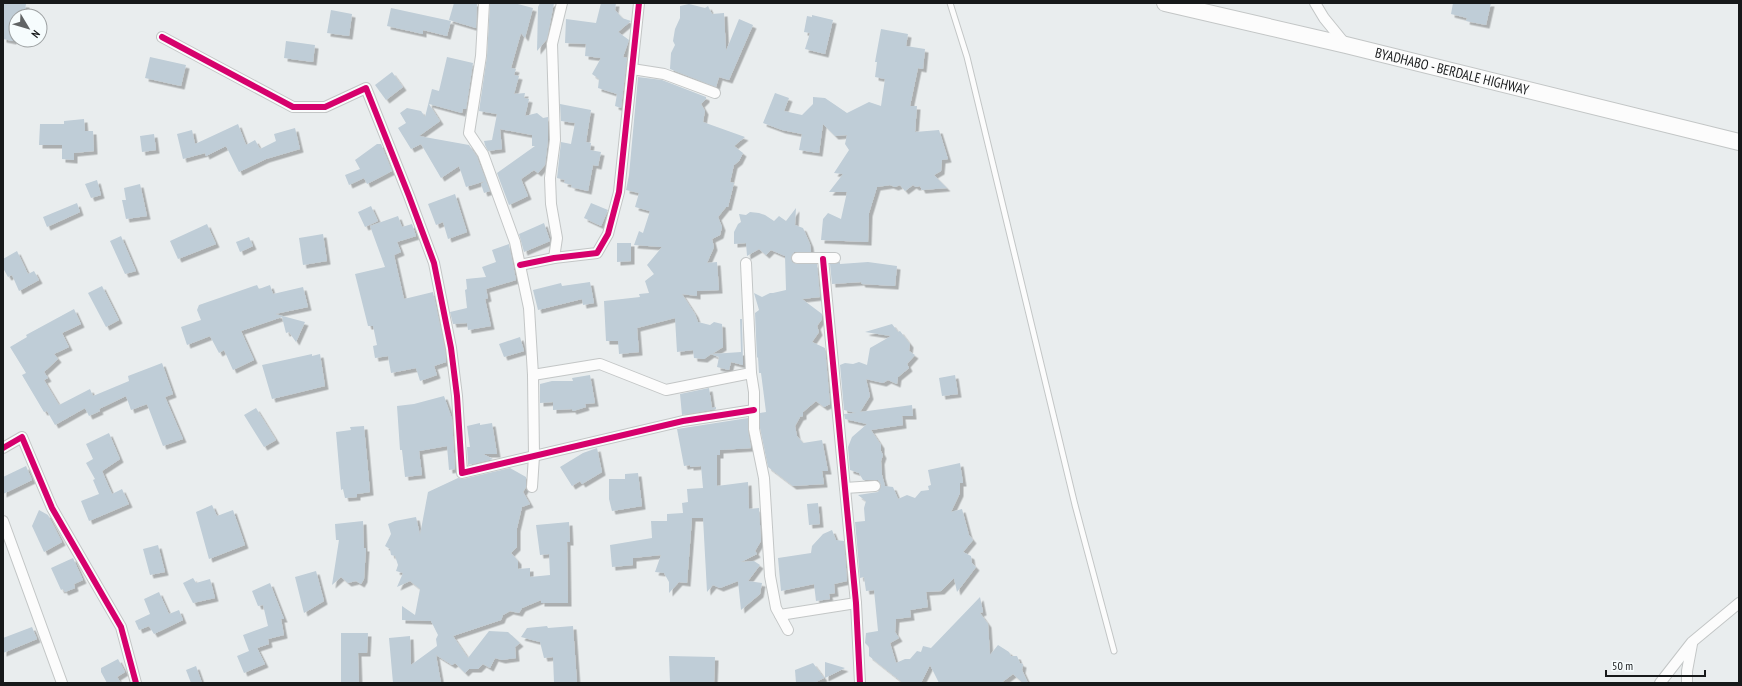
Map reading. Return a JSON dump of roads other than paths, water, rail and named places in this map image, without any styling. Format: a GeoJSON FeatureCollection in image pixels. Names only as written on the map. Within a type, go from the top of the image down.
{"type":"FeatureCollection","features":[{"type":"Feature","properties":{"kind":"main road","name":"BYADHABO - BERDALE HIGHWAY"},"geometry":{"type":"LineString","coordinates":[[1165,3],[1346,45],[1739,142]]}},
{"type":"Feature","properties":{"kind":"street"},"geometry":{"type":"LineString","coordinates":[[484,3],[481,56],[469,134],[483,154],[515,242],[529,308],[533,375],[534,456],[532,487]]}},
{"type":"Feature","properties":{"kind":"street"},"geometry":{"type":"LineString","coordinates":[[554,258],[557,238],[551,204],[550,178],[555,140],[552,44],[562,3]]}},
{"type":"Feature","properties":{"kind":"street"},"geometry":{"type":"LineString","coordinates":[[520,265],[554,258],[597,252],[608,234],[619,192],[639,3]]}},
{"type":"Feature","properties":{"kind":"street"},"geometry":{"type":"LineString","coordinates":[[1315,3],[1324,18],[1346,45]]}},
{"type":"Feature","properties":{"kind":"street"},"geometry":{"type":"LineString","coordinates":[[162,37],[293,108],[325,107],[366,88],[434,263],[452,355],[457,396],[462,473],[683,422],[754,410]]}},
{"type":"Feature","properties":{"kind":"street"},"geometry":{"type":"LineString","coordinates":[[632,68],[664,74],[715,93]]}},
{"type":"Feature","properties":{"kind":"street"},"geometry":{"type":"LineString","coordinates":[[797,258],[835,258]]}},
{"type":"Feature","properties":{"kind":"street"},"geometry":{"type":"LineString","coordinates":[[823,259],[856,603],[860,683]]}},
{"type":"Feature","properties":{"kind":"street"},"geometry":{"type":"LineString","coordinates":[[746,263],[754,429],[764,478],[770,576],[776,608],[788,630]]}},
{"type":"Feature","properties":{"kind":"street"},"geometry":{"type":"LineString","coordinates":[[533,375],[600,364],[666,390],[751,373]]}},
{"type":"Feature","properties":{"kind":"street"},"geometry":{"type":"LineString","coordinates":[[3,448],[22,437],[52,508],[120,627],[136,683]]}},
{"type":"Feature","properties":{"kind":"street"},"geometry":{"type":"LineString","coordinates":[[844,488],[875,486]]}},
{"type":"Feature","properties":{"kind":"street"},"geometry":{"type":"LineString","coordinates":[[3,521],[62,683]]}},
{"type":"Feature","properties":{"kind":"street"},"geometry":{"type":"LineString","coordinates":[[780,615],[856,603]]}},
{"type":"Feature","properties":{"kind":"street"},"geometry":{"type":"LineString","coordinates":[[1660,683],[1692,642],[1739,603]]}},
{"type":"Feature","properties":{"kind":"street"},"geometry":{"type":"LineString","coordinates":[[1687,683],[1686,671],[1692,642]]}},
{"type":"Feature","properties":{"kind":"lane"},"geometry":{"type":"LineString","coordinates":[[950,3],[966,57],[1075,504],[1114,651]]}}]}
